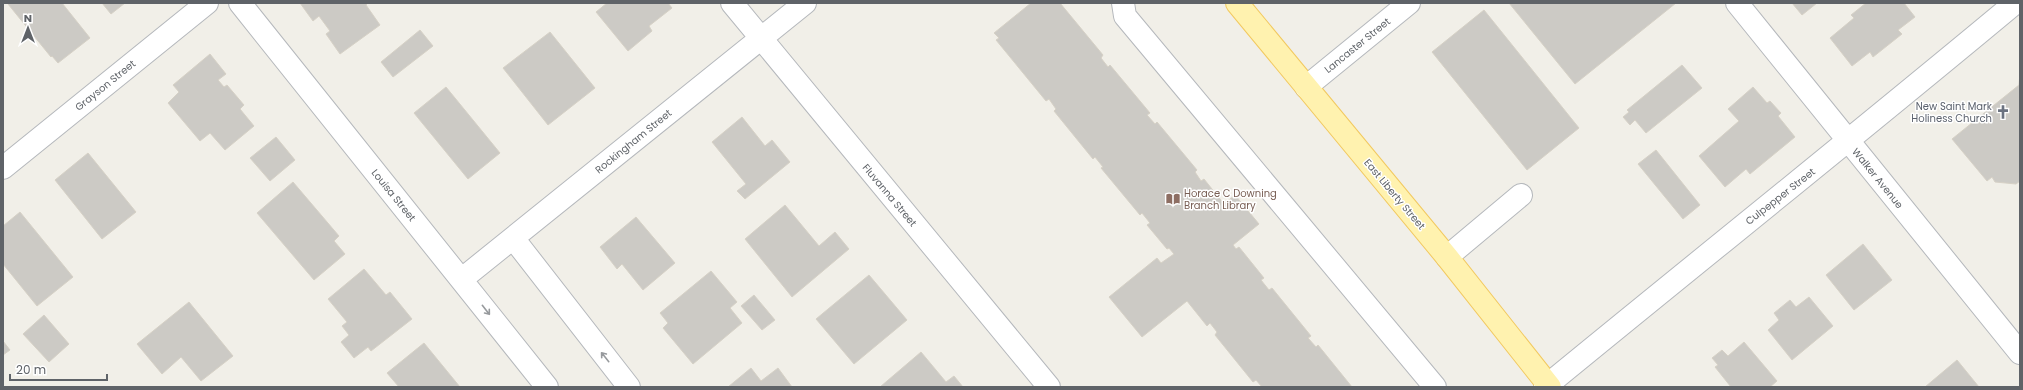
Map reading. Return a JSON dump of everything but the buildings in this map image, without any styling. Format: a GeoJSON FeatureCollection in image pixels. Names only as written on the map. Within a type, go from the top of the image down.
{"type":"FeatureCollection","features":[{"type":"Feature","properties":{"kind":"main road","name":"East Liberty Street"},"geometry":{"type":"LineString","coordinates":[[1237,3],[1447,257],[1547,386]]}},
{"type":"Feature","properties":{"kind":"street","name":"Grayson Street"},"geometry":{"type":"LineString","coordinates":[[3,168],[207,3]]}},
{"type":"Feature","properties":{"kind":"street","name":"Louisa Street"},"geometry":{"type":"LineString","coordinates":[[240,3],[547,387]]}},
{"type":"Feature","properties":{"kind":"street","name":"Fluvanna Street"},"geometry":{"type":"LineString","coordinates":[[732,3],[1049,387]]}},
{"type":"Feature","properties":{"kind":"street","name":"Rockingham Street"},"geometry":{"type":"LineString","coordinates":[[462,279],[805,3]]}},
{"type":"Feature","properties":{"kind":"street"},"geometry":{"type":"LineString","coordinates":[[1123,3],[1125,16],[1435,387]]}},
{"type":"Feature","properties":{"kind":"street","name":"Lancaster Street"},"geometry":{"type":"LineString","coordinates":[[1306,87],[1409,3]]}},
{"type":"Feature","properties":{"kind":"street","name":"Walker Avenue"},"geometry":{"type":"LineString","coordinates":[[1737,3],[2020,353]]}},
{"type":"Feature","properties":{"kind":"street","name":"Culpepper Street"},"geometry":{"type":"LineString","coordinates":[[1547,386],[1716,247],[1848,142],[2015,3]]}},
{"type":"Feature","properties":{"kind":"street"},"geometry":{"type":"LineString","coordinates":[[1447,257],[1521,195]]}},
{"type":"Feature","properties":{"kind":"street"},"geometry":{"type":"LineString","coordinates":[[513,238],[629,387]]}},
{"type":"Feature","properties":{"kind":"place","name":"New Saint Mark Holiness Church"},"geometry":{"type":"Point","coordinates":[2003,112]}},
{"type":"Feature","properties":{"kind":"place","name":"Horace C Downing Branch Library"},"geometry":{"type":"Point","coordinates":[1173,199]}}]}
